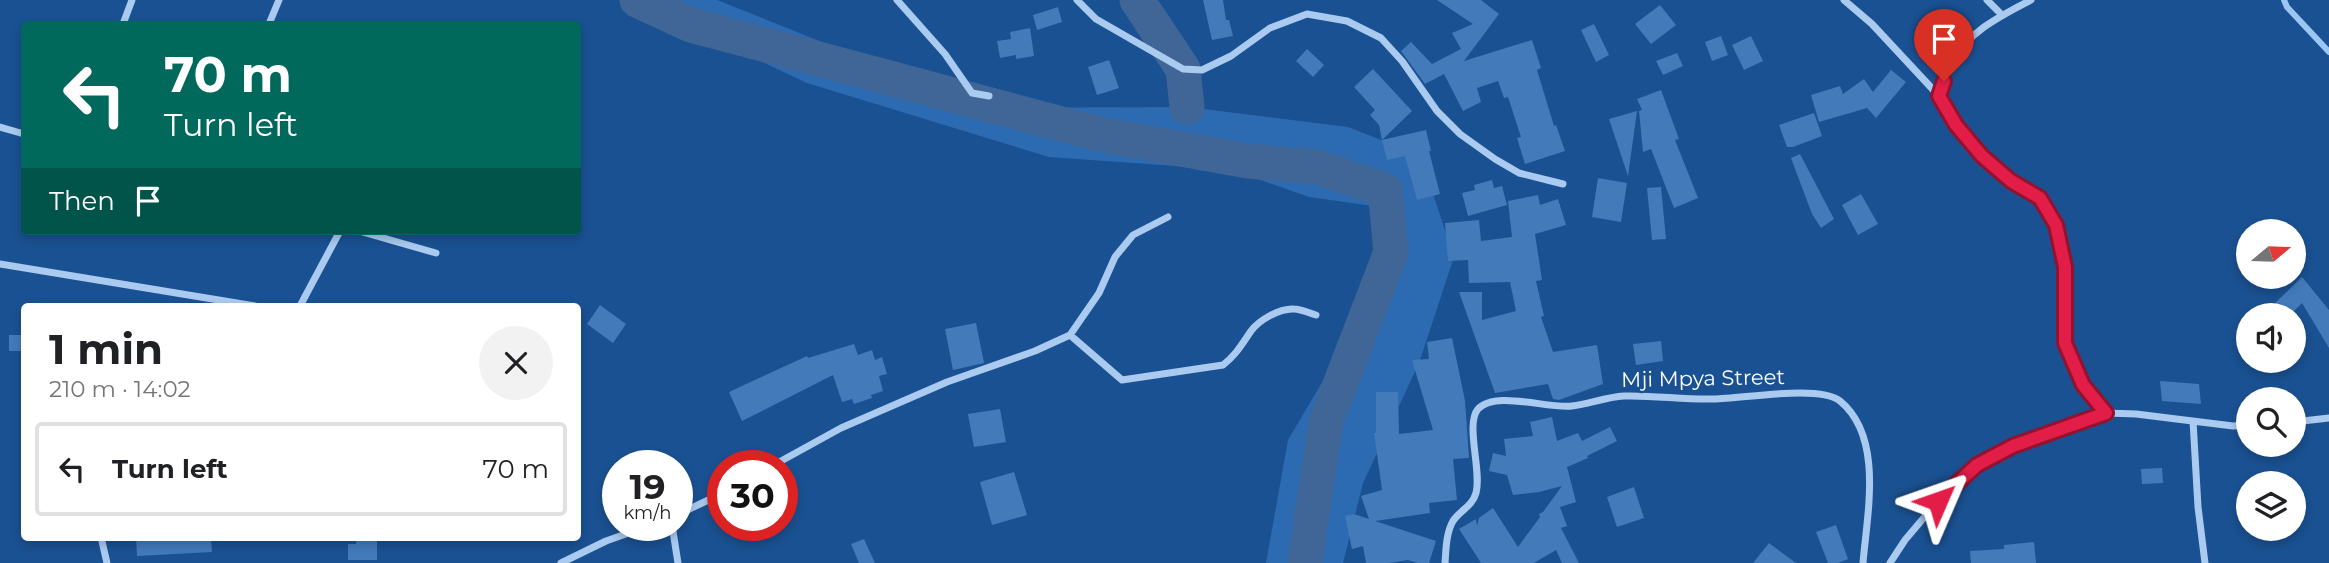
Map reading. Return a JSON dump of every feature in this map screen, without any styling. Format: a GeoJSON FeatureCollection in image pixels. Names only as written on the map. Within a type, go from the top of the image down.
{"type":"FeatureCollection","features":[{"type":"Feature","properties":{"kind":"street"},"geometry":{"type":"LineString","coordinates":[[124,21],[132,0]]}},
{"type":"Feature","properties":{"kind":"street"},"geometry":{"type":"LineString","coordinates":[[270,21],[279,0]]}},
{"type":"Feature","properties":{"kind":"street"},"geometry":{"type":"LineString","coordinates":[[897,0],[945,54],[972,93],[989,96]]}},
{"type":"Feature","properties":{"kind":"street"},"geometry":{"type":"LineString","coordinates":[[1077,0],[1096,19],[1183,69],[1202,70],[1231,56],[1270,28],[1307,14],[1347,21],[1381,38],[1402,61],[1437,111],[1460,134],[1519,173],[1563,184]]}},
{"type":"Feature","properties":{"kind":"street"},"geometry":{"type":"LineString","coordinates":[[1844,0],[1872,24],[1939,96],[1956,125],[1982,156],[2011,181],[2040,198],[2056,225],[2065,267],[2065,343],[2083,385],[2106,413]]}},
{"type":"Feature","properties":{"kind":"street"},"geometry":{"type":"LineString","coordinates":[[1987,0],[2002,15]]}},
{"type":"Feature","properties":{"kind":"street"},"geometry":{"type":"LineString","coordinates":[[1939,96],[1949,66],[1961,46],[2002,15],[2031,0]]}},
{"type":"Feature","properties":{"kind":"street"},"geometry":{"type":"LineString","coordinates":[[0,127],[21,133]]}},
{"type":"Feature","properties":{"kind":"street"},"geometry":{"type":"LineString","coordinates":[[798,452],[841,428],[947,382],[1035,351],[1070,335],[1099,293],[1115,257],[1127,242],[1133,235],[1168,216]]}},
{"type":"Feature","properties":{"kind":"street"},"geometry":{"type":"LineString","coordinates":[[302,303],[338,235]]}},
{"type":"Feature","properties":{"kind":"street"},"geometry":{"type":"LineString","coordinates":[[373,235],[436,253]]}},
{"type":"Feature","properties":{"kind":"street"},"geometry":{"type":"LineString","coordinates":[[0,264],[237,303]]}},
{"type":"Feature","properties":{"kind":"street"},"geometry":{"type":"LineString","coordinates":[[1070,335],[1122,380],[1223,365],[1235,356],[1252,329],[1263,320],[1285,310],[1295,309],[1316,315]]}},
{"type":"Feature","properties":{"kind":"street","name":"Mji Mpya Street"},"geometry":{"type":"LineString","coordinates":[[1445,563],[1453,521],[1469,507],[1476,493],[1478,474],[1473,423],[1478,410],[1487,403],[1505,400],[1547,406],[1570,406],[1621,396],[1712,399],[1805,393],[1824,394],[1838,399],[1860,428],[1867,448],[1869,469],[1863,563]]}},
{"type":"Feature","properties":{"kind":"street"},"geometry":{"type":"LineString","coordinates":[[1890,563],[1905,540],[1938,501],[1977,465],[2013,446],[2106,413],[2236,424]]}},
{"type":"Feature","properties":{"kind":"street"},"geometry":{"type":"LineString","coordinates":[[2306,421],[2329,418]]}},
{"type":"Feature","properties":{"kind":"street"},"geometry":{"type":"LineString","coordinates":[[2193,421],[2198,507],[2205,563]]}},
{"type":"Feature","properties":{"kind":"street"},"geometry":{"type":"LineString","coordinates":[[102,541],[107,563]]}},
{"type":"Feature","properties":{"kind":"street"},"geometry":{"type":"LineString","coordinates":[[561,563],[606,541]]}},
{"type":"Feature","properties":{"kind":"street"},"geometry":{"type":"LineString","coordinates":[[675,541],[678,563]]}},
{"type":"Feature","properties":{"kind":"shaded area"},"geometry":{"type":"Polygon","coordinates":[[[632,0],[717,0],[986,108],[1187,107],[1348,127],[1420,155],[1454,257],[1419,363],[1363,483],[1343,563],[1266,563],[1288,440],[1360,318],[1383,271],[1394,209],[1309,197],[1232,170],[1049,157],[807,83],[632,0]]]}},
{"type":"Feature","properties":{"kind":"building"},"geometry":{"type":"Polygon","coordinates":[[[1203,0],[1223,0],[1226,20],[1229,20],[1233,36],[1212,40],[1203,0]]]}},
{"type":"Feature","properties":{"kind":"building"},"geometry":{"type":"Polygon","coordinates":[[[1437,0],[1481,0],[1499,14],[1464,61],[1532,40],[1541,68],[1537,70],[1554,126],[1556,125],[1565,151],[1525,164],[1517,138],[1521,137],[1508,97],[1504,98],[1498,81],[1477,88],[1481,102],[1463,111],[1444,74],[1425,84],[1401,51],[1411,42],[1432,64],[1461,49],[1452,33],[1473,24],[1437,0]]]}},
{"type":"Feature","properties":{"kind":"building"},"geometry":{"type":"Polygon","coordinates":[[[1660,5],[1676,25],[1651,44],[1635,24],[1660,5]]]}},
{"type":"Feature","properties":{"kind":"building"},"geometry":{"type":"Polygon","coordinates":[[[1058,7],[1062,22],[1037,30],[1033,15],[1058,7]]]}},
{"type":"Feature","properties":{"kind":"building"},"geometry":{"type":"Polygon","coordinates":[[[1594,24],[1609,55],[1596,62],[1581,30],[1594,24]]]}},
{"type":"Feature","properties":{"kind":"building"},"geometry":{"type":"Polygon","coordinates":[[[1030,28],[1034,56],[1000,58],[997,41],[1011,39],[1010,32],[1030,28]]]}},
{"type":"Feature","properties":{"kind":"building"},"geometry":{"type":"Polygon","coordinates":[[[1721,36],[1728,55],[1712,61],[1705,42],[1721,36]]]}},
{"type":"Feature","properties":{"kind":"building"},"geometry":{"type":"Polygon","coordinates":[[[1751,36],[1763,61],[1744,70],[1732,45],[1751,36]]]}},
{"type":"Feature","properties":{"kind":"building"},"geometry":{"type":"Polygon","coordinates":[[[1307,49],[1324,65],[1313,77],[1296,61],[1307,49]]]}},
{"type":"Feature","properties":{"kind":"building"},"geometry":{"type":"Polygon","coordinates":[[[1677,53],[1683,66],[1663,75],[1656,61],[1677,53]]]}},
{"type":"Feature","properties":{"kind":"building"},"geometry":{"type":"Polygon","coordinates":[[[1109,60],[1119,88],[1097,95],[1088,67],[1109,60]]]}},
{"type":"Feature","properties":{"kind":"building"},"geometry":{"type":"Polygon","coordinates":[[[1373,69],[1412,111],[1382,140],[1379,125],[1370,115],[1375,110],[1354,87],[1373,69]]]}},
{"type":"Feature","properties":{"kind":"building"},"geometry":{"type":"Polygon","coordinates":[[[1891,70],[1906,82],[1876,118],[1867,108],[1819,122],[1811,95],[1840,86],[1843,94],[1864,79],[1873,92],[1891,70]]]}},
{"type":"Feature","properties":{"kind":"building"},"geometry":{"type":"Polygon","coordinates":[[[1661,90],[1679,139],[1675,140],[1698,198],[1674,208],[1651,149],[1643,152],[1639,111],[1642,110],[1637,99],[1661,90]]]}},
{"type":"Feature","properties":{"kind":"building"},"geometry":{"type":"Polygon","coordinates":[[[1637,111],[1628,176],[1609,119],[1637,111]]]}},
{"type":"Feature","properties":{"kind":"building"},"geometry":{"type":"Polygon","coordinates":[[[1814,113],[1822,136],[1787,147],[1779,125],[1814,113]]]}},
{"type":"Feature","properties":{"kind":"building"},"geometry":{"type":"Polygon","coordinates":[[[1426,130],[1440,194],[1417,200],[1405,156],[1387,160],[1382,140],[1426,130]]]}},
{"type":"Feature","properties":{"kind":"building"},"geometry":{"type":"Polygon","coordinates":[[[1800,154],[1834,219],[1821,228],[1812,214],[1791,158],[1800,154]]]}},
{"type":"Feature","properties":{"kind":"building"},"geometry":{"type":"Polygon","coordinates":[[[1598,178],[1627,183],[1621,222],[1592,217],[1598,178]]]}},
{"type":"Feature","properties":{"kind":"building"},"geometry":{"type":"Polygon","coordinates":[[[1492,180],[1494,188],[1502,186],[1507,205],[1468,216],[1462,193],[1475,190],[1474,185],[1492,180]]]}},
{"type":"Feature","properties":{"kind":"building"},"geometry":{"type":"Polygon","coordinates":[[[1661,187],[1666,239],[1652,240],[1647,188],[1661,187]]]}},
{"type":"Feature","properties":{"kind":"building"},"geometry":{"type":"Polygon","coordinates":[[[1861,194],[1878,224],[1858,235],[1842,205],[1861,194]]]}},
{"type":"Feature","properties":{"kind":"building"},"geometry":{"type":"Polygon","coordinates":[[[1538,195],[1540,205],[1558,199],[1566,225],[1535,234],[1542,280],[1536,281],[1544,316],[1541,317],[1553,352],[1597,345],[1603,384],[1559,400],[1553,399],[1548,384],[1495,393],[1459,292],[1482,292],[1482,320],[1516,311],[1510,282],[1469,283],[1468,260],[1448,261],[1445,223],[1479,220],[1481,241],[1512,237],[1508,201],[1538,195]]]}},
{"type":"Feature","properties":{"kind":"building"},"geometry":{"type":"Polygon","coordinates":[[[2306,282],[2329,310],[2329,348],[2306,310],[2306,303],[2275,303],[2290,289],[2306,289],[2306,282]]]}},
{"type":"Feature","properties":{"kind":"building"},"geometry":{"type":"Polygon","coordinates":[[[600,305],[626,324],[613,343],[587,324],[600,305]]]}},
{"type":"Feature","properties":{"kind":"building"},"geometry":{"type":"Polygon","coordinates":[[[976,323],[984,363],[953,370],[945,329],[976,323]]]}},
{"type":"Feature","properties":{"kind":"building"},"geometry":{"type":"Polygon","coordinates":[[[9,335],[21,335],[21,351],[9,351],[9,335]]]}},
{"type":"Feature","properties":{"kind":"building"},"geometry":{"type":"Polygon","coordinates":[[[1452,338],[1465,401],[1469,458],[1453,459],[1457,500],[1429,503],[1430,513],[1375,521],[1436,541],[1429,563],[1408,560],[1366,563],[1363,546],[1352,549],[1345,516],[1354,514],[1369,519],[1361,496],[1382,490],[1374,433],[1376,392],[1398,392],[1399,434],[1433,430],[1412,360],[1429,359],[1427,342],[1452,338]]]}},
{"type":"Feature","properties":{"kind":"building"},"geometry":{"type":"Polygon","coordinates":[[[1661,341],[1663,361],[1636,365],[1633,344],[1661,341]]]}},
{"type":"Feature","properties":{"kind":"building"},"geometry":{"type":"Polygon","coordinates":[[[854,344],[858,355],[872,350],[875,360],[882,357],[887,374],[879,376],[883,391],[854,404],[852,399],[842,402],[833,375],[742,421],[729,392],[807,356],[808,358],[854,344]]]}},
{"type":"Feature","properties":{"kind":"building"},"geometry":{"type":"Polygon","coordinates":[[[2160,381],[2199,384],[2201,404],[2162,401],[2160,381]]]}},
{"type":"Feature","properties":{"kind":"building"},"geometry":{"type":"Polygon","coordinates":[[[1000,409],[1006,442],[974,447],[968,414],[1000,409]]]}},
{"type":"Feature","properties":{"kind":"building"},"geometry":{"type":"Polygon","coordinates":[[[1552,417],[1557,441],[1578,433],[1582,441],[1610,427],[1617,441],[1567,467],[1576,502],[1560,507],[1567,526],[1561,528],[1579,563],[1562,563],[1556,550],[1534,563],[1481,563],[1459,529],[1476,519],[1477,526],[1479,518],[1493,508],[1518,547],[1540,517],[1539,514],[1562,486],[1513,495],[1507,475],[1489,471],[1493,453],[1506,456],[1504,439],[1533,436],[1530,422],[1552,417]]]}},
{"type":"Feature","properties":{"kind":"building"},"geometry":{"type":"Polygon","coordinates":[[[2162,468],[2163,483],[2142,484],[2141,469],[2162,468]]]}},
{"type":"Feature","properties":{"kind":"building"},"geometry":{"type":"Polygon","coordinates":[[[1014,472],[1027,515],[992,525],[980,482],[1014,472]]]}},
{"type":"Feature","properties":{"kind":"building"},"geometry":{"type":"Polygon","coordinates":[[[1634,487],[1644,518],[1617,527],[1607,497],[1634,487]]]}},
{"type":"Feature","properties":{"kind":"building"},"geometry":{"type":"Polygon","coordinates":[[[1836,525],[1848,559],[1828,563],[1816,532],[1836,525]]]}},
{"type":"Feature","properties":{"kind":"building"},"geometry":{"type":"Polygon","coordinates":[[[864,539],[875,563],[859,563],[851,544],[864,539]]]}},
{"type":"Feature","properties":{"kind":"building"},"geometry":{"type":"Polygon","coordinates":[[[136,541],[211,541],[212,552],[137,556],[136,541]]]}},
{"type":"Feature","properties":{"kind":"building"},"geometry":{"type":"Polygon","coordinates":[[[356,541],[377,541],[377,560],[348,560],[348,544],[356,544],[356,541]]]}},
{"type":"Feature","properties":{"kind":"building"},"geometry":{"type":"Polygon","coordinates":[[[2034,542],[2036,563],[1971,563],[1970,551],[2004,549],[2004,545],[2034,542]]]}},
{"type":"Feature","properties":{"kind":"building"},"geometry":{"type":"Polygon","coordinates":[[[1769,543],[1796,563],[1753,563],[1769,543]]]}},
{"type":"Feature","properties":{"kind":"waterway"},"geometry":{"type":"LineString","coordinates":[[637,0],[691,25],[1103,135],[1248,161],[1317,167],[1385,190],[1391,252],[1326,421],[1305,563]]}},
{"type":"Feature","properties":{"kind":"waterway"},"geometry":{"type":"LineString","coordinates":[[1137,0],[1183,69],[1187,107]]}},
{"type":"Feature","properties":{"kind":"waterway"},"geometry":{"type":"LineString","coordinates":[[2284,0],[2287,7],[2329,52]]}},
{"type":"Feature","properties":{"kind":"route"},"geometry":{"type":"LineString","coordinates":[[1938,501],[1977,465],[2013,446],[2106,413],[2083,385],[2065,343],[2065,267],[2056,225],[2040,198],[2011,181],[1982,156],[1956,125],[1939,96],[1944,81]]}}]}
